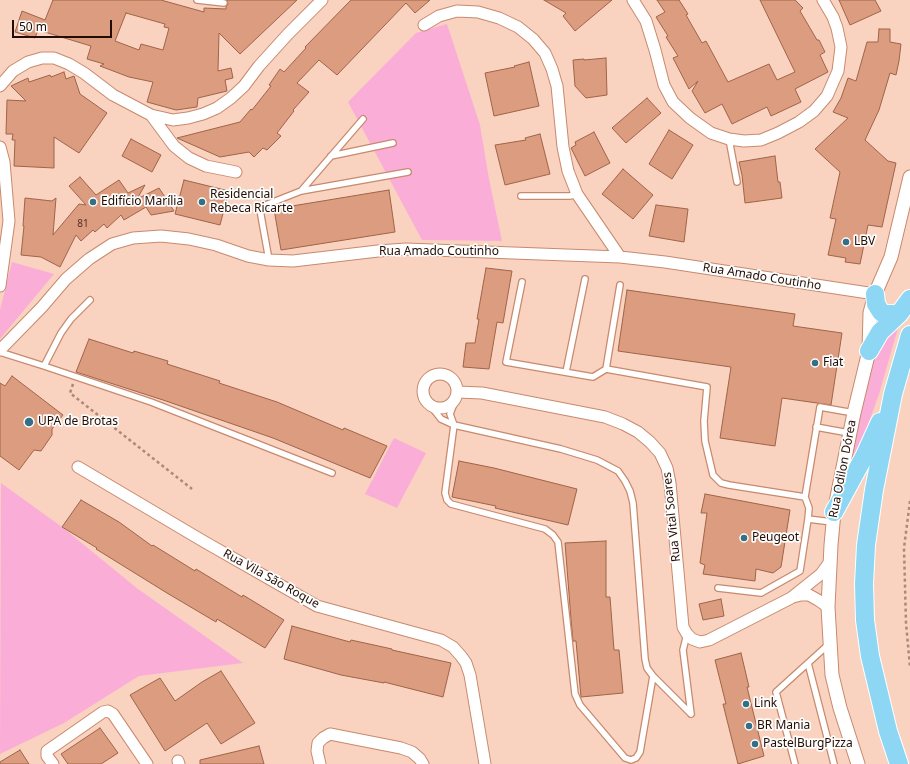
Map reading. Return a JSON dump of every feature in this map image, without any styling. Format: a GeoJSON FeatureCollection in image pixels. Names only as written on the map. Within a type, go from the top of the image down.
{"type":"FeatureCollection","features":[{"type":"Feature","properties":{"kind":"highway"},"geometry":{"type":"LineString","coordinates":[[875,294],[876,304],[881,312],[889,315],[899,314]]}},
{"type":"Feature","properties":{"kind":"highway"},"geometry":{"type":"LineString","coordinates":[[869,350],[880,332],[899,314],[910,299]]}},
{"type":"Feature","properties":{"kind":"highway"},"geometry":{"type":"LineString","coordinates":[[899,764],[888,732],[870,656],[865,620],[864,584],[866,545],[874,490],[893,394],[910,335]]}},
{"type":"Feature","properties":{"kind":"highway"},"geometry":{"type":"LineString","coordinates":[[833,517],[865,455],[893,394]]}},
{"type":"Feature","properties":{"kind":"street"},"geometry":{"type":"LineString","coordinates":[[0,86],[13,71],[28,62],[42,58],[54,58],[69,64],[113,95],[151,115],[173,120],[203,114],[217,108],[244,86],[259,66],[288,34],[322,0]]}},
{"type":"Feature","properties":{"kind":"street"},"geometry":{"type":"LineString","coordinates":[[633,0],[646,21],[664,85],[673,102],[700,126],[711,133],[729,139],[744,141],[761,140],[778,134],[814,111],[827,96],[838,71],[841,47],[837,28],[823,0]]}},
{"type":"Feature","properties":{"kind":"street"},"geometry":{"type":"LineString","coordinates":[[424,25],[439,16],[457,11],[478,12],[499,18],[518,27],[533,39],[544,53],[552,69],[557,86],[563,147],[568,171],[577,194],[620,257]]}},
{"type":"Feature","properties":{"kind":"street"},"geometry":{"type":"LineString","coordinates":[[151,115],[174,146],[189,158],[206,166],[236,172]]}},
{"type":"Feature","properties":{"kind":"street"},"geometry":{"type":"LineString","coordinates":[[0,147],[9,222],[0,286]]}},
{"type":"Feature","properties":{"kind":"street","name":"Rua Odilon Dórea"},"geometry":{"type":"LineString","coordinates":[[858,764],[840,708],[832,675],[828,607],[829,563],[833,517],[854,413],[869,350],[870,313],[875,294],[891,257],[910,177]]}},
{"type":"Feature","properties":{"kind":"street","name":"Rua Amado Coutinho"},"geometry":{"type":"LineString","coordinates":[[0,351],[42,307],[66,279],[89,259],[112,244],[133,238],[168,237],[202,242],[248,256],[269,260],[300,261],[406,249],[620,257],[673,263],[875,294]]}},
{"type":"Feature","properties":{"kind":"street"},"geometry":{"type":"LineString","coordinates":[[444,374],[449,376],[454,381],[456,386],[456,395],[447,407],[435,408],[425,402],[422,390],[423,384],[432,376],[444,374]]}},
{"type":"Feature","properties":{"kind":"street","name":"Rua Vital Soares"},"geometry":{"type":"LineString","coordinates":[[456,395],[482,393],[605,418],[623,424],[638,432],[650,442],[660,453],[667,468],[670,483],[683,627],[687,634]]}},
{"type":"Feature","properties":{"kind":"street","name":"Rua Vila São Roque"},"geometry":{"type":"LineString","coordinates":[[78,467],[203,542],[317,606],[441,640],[453,647],[466,663],[470,675],[485,764]]}},
{"type":"Feature","properties":{"kind":"street"},"geometry":{"type":"LineString","coordinates":[[791,598],[821,574],[829,563]]}},
{"type":"Feature","properties":{"kind":"street"},"geometry":{"type":"LineString","coordinates":[[687,634],[692,639],[700,642],[709,640],[791,598],[800,595],[809,595],[828,607]]}},
{"type":"Feature","properties":{"kind":"street"},"geometry":{"type":"LineString","coordinates":[[53,764],[47,756],[47,751],[103,712],[108,711],[113,714],[147,764]]}},
{"type":"Feature","properties":{"kind":"street"},"geometry":{"type":"LineString","coordinates":[[320,764],[317,751],[318,744],[322,738],[330,734],[402,748],[412,752],[423,764]]}},
{"type":"Feature","properties":{"kind":"lane"},"geometry":{"type":"LineString","coordinates":[[197,0],[224,3]]}},
{"type":"Feature","properties":{"kind":"lane"},"geometry":{"type":"LineString","coordinates":[[301,191],[363,119]]}},
{"type":"Feature","properties":{"kind":"lane"},"geometry":{"type":"LineString","coordinates":[[729,139],[738,182]]}},
{"type":"Feature","properties":{"kind":"lane"},"geometry":{"type":"LineString","coordinates":[[331,156],[393,143]]}},
{"type":"Feature","properties":{"kind":"lane"},"geometry":{"type":"LineString","coordinates":[[269,260],[261,208],[301,191],[408,172]]}},
{"type":"Feature","properties":{"kind":"lane"},"geometry":{"type":"LineString","coordinates":[[521,196],[570,196],[577,194]]}},
{"type":"Feature","properties":{"kind":"lane"},"geometry":{"type":"LineString","coordinates":[[566,372],[584,279]]}},
{"type":"Feature","properties":{"kind":"lane"},"geometry":{"type":"LineString","coordinates":[[522,282],[506,362],[593,377],[606,369],[707,387],[704,420],[705,441],[713,475],[721,483],[729,485],[805,497]]}},
{"type":"Feature","properties":{"kind":"lane"},"geometry":{"type":"LineString","coordinates":[[606,369],[620,285]]}},
{"type":"Feature","properties":{"kind":"lane"},"geometry":{"type":"LineString","coordinates":[[44,366],[61,333],[71,319],[90,300]]}},
{"type":"Feature","properties":{"kind":"lane"},"geometry":{"type":"LineString","coordinates":[[0,351],[150,402],[332,473]]}},
{"type":"Feature","properties":{"kind":"lane"},"geometry":{"type":"LineString","coordinates":[[456,395],[450,414],[454,425],[445,493],[447,500],[452,504],[545,529],[553,535],[558,542],[575,694],[580,705],[625,758],[631,760],[636,758],[640,752],[653,676]]}},
{"type":"Feature","properties":{"kind":"lane"},"geometry":{"type":"LineString","coordinates":[[430,406],[440,419],[454,425],[561,449],[609,465],[618,471],[630,491],[633,503],[645,659],[653,676],[691,714],[683,650],[687,634]]}},
{"type":"Feature","properties":{"kind":"lane"},"geometry":{"type":"LineString","coordinates":[[718,588],[761,593],[800,572],[809,508],[805,497],[820,407],[854,413]]}},
{"type":"Feature","properties":{"kind":"lane"},"geometry":{"type":"LineString","coordinates":[[816,428],[850,433]]}},
{"type":"Feature","properties":{"kind":"lane"},"geometry":{"type":"LineString","coordinates":[[808,519],[833,517]]}},
{"type":"Feature","properties":{"kind":"lane"},"geometry":{"type":"LineString","coordinates":[[795,764],[776,692],[829,644]]}},
{"type":"Feature","properties":{"kind":"lane"},"geometry":{"type":"LineString","coordinates":[[808,663],[834,764]]}},
{"type":"Feature","properties":{"kind":"path"},"geometry":{"type":"LineString","coordinates":[[75,377],[70,393],[192,489]]}},
{"type":"Feature","properties":{"kind":"path"},"geometry":{"type":"LineString","coordinates":[[910,501],[904,548],[906,623],[910,667]]}},
{"type":"Feature","properties":{"kind":"shaded area"},"geometry":{"type":"Polygon","coordinates":[[[447,24],[480,125],[489,179],[502,241],[422,240],[348,102],[416,33],[447,24]]]}},
{"type":"Feature","properties":{"kind":"shaded area"},"geometry":{"type":"Polygon","coordinates":[[[12,262],[54,274],[0,339],[0,310],[12,262]]]}},
{"type":"Feature","properties":{"kind":"shaded area"},"geometry":{"type":"Polygon","coordinates":[[[900,321],[861,449],[853,463],[851,462],[869,376],[879,341],[900,321]]]}},
{"type":"Feature","properties":{"kind":"shaded area"},"geometry":{"type":"Polygon","coordinates":[[[394,438],[426,453],[397,508],[365,494],[394,438]]]}},
{"type":"Feature","properties":{"kind":"shaded area"},"geometry":{"type":"Polygon","coordinates":[[[1,483],[62,527],[138,589],[243,663],[139,676],[64,723],[0,754],[1,483]]]}},
{"type":"Feature","properties":{"kind":"building"},"geometry":{"type":"Polygon","coordinates":[[[53,0],[161,0],[204,12],[204,8],[226,9],[228,4],[227,0],[297,0],[240,54],[219,33],[218,71],[231,68],[233,78],[225,80],[227,91],[198,98],[197,107],[176,110],[147,102],[153,82],[129,77],[100,66],[104,64],[87,59],[91,46],[38,30],[35,38],[15,32],[22,11],[45,20],[53,0]],[[126,13],[115,41],[139,50],[141,44],[163,50],[169,28],[164,27],[165,24],[126,13]]]}},
{"type":"Feature","properties":{"kind":"building"},"geometry":{"type":"Polygon","coordinates":[[[351,0],[430,0],[415,13],[406,3],[337,75],[319,60],[297,83],[309,92],[293,110],[294,111],[277,133],[281,136],[267,150],[263,148],[254,157],[249,152],[220,157],[177,138],[240,122],[251,109],[252,110],[271,86],[269,85],[280,69],[284,72],[306,48],[305,47],[351,0]]]}},
{"type":"Feature","properties":{"kind":"building"},"geometry":{"type":"Polygon","coordinates":[[[544,0],[612,0],[575,31],[563,16],[566,13],[544,0]]]}},
{"type":"Feature","properties":{"kind":"building"},"geometry":{"type":"Polygon","coordinates":[[[657,0],[679,0],[688,14],[686,15],[702,43],[706,41],[728,82],[769,64],[777,80],[795,72],[760,0],[795,0],[803,8],[800,11],[825,52],[820,55],[828,72],[795,89],[801,102],[771,116],[767,107],[732,124],[722,104],[705,113],[692,91],[698,81],[689,89],[673,58],[678,56],[656,17],[665,12],[657,0]]]}},
{"type":"Feature","properties":{"kind":"building"},"geometry":{"type":"Polygon","coordinates":[[[839,0],[875,0],[881,11],[850,25],[839,0]]]}},
{"type":"Feature","properties":{"kind":"building"},"geometry":{"type":"Polygon","coordinates":[[[879,29],[890,29],[890,42],[901,44],[899,61],[896,75],[890,73],[879,110],[865,140],[888,161],[896,163],[882,227],[868,225],[860,264],[845,262],[846,258],[828,255],[836,219],[830,218],[840,172],[815,149],[848,118],[833,112],[841,98],[848,78],[856,81],[867,42],[878,42],[879,29]]]}},
{"type":"Feature","properties":{"kind":"building"},"geometry":{"type":"Polygon","coordinates":[[[606,58],[607,95],[586,98],[575,86],[573,60],[606,58]]]}},
{"type":"Feature","properties":{"kind":"building"},"geometry":{"type":"Polygon","coordinates":[[[529,62],[539,106],[494,116],[485,73],[515,67],[514,66],[529,62]]]}},
{"type":"Feature","properties":{"kind":"building"},"geometry":{"type":"Polygon","coordinates":[[[64,72],[66,79],[74,76],[80,94],[107,113],[79,153],[54,137],[54,168],[14,166],[15,140],[12,140],[13,134],[6,134],[7,100],[26,101],[11,86],[28,78],[29,82],[50,75],[51,77],[64,72]]]}},
{"type":"Feature","properties":{"kind":"building"},"geometry":{"type":"Polygon","coordinates":[[[647,98],[661,113],[626,143],[612,128],[647,98]]]}},
{"type":"Feature","properties":{"kind":"building"},"geometry":{"type":"Polygon","coordinates":[[[669,130],[693,145],[672,179],[649,164],[669,130]]]}},
{"type":"Feature","properties":{"kind":"building"},"geometry":{"type":"Polygon","coordinates":[[[594,132],[610,163],[585,176],[571,148],[576,145],[575,142],[594,132]]]}},
{"type":"Feature","properties":{"kind":"building"},"geometry":{"type":"Polygon","coordinates":[[[540,134],[550,174],[505,185],[495,145],[526,140],[525,138],[540,134]]]}},
{"type":"Feature","properties":{"kind":"building"},"geometry":{"type":"Polygon","coordinates":[[[131,139],[161,155],[152,172],[122,156],[131,139]]]}},
{"type":"Feature","properties":{"kind":"building"},"geometry":{"type":"Polygon","coordinates":[[[775,156],[778,182],[780,182],[782,198],[745,203],[739,162],[775,156]]]}},
{"type":"Feature","properties":{"kind":"building"},"geometry":{"type":"Polygon","coordinates":[[[623,169],[653,195],[633,219],[602,194],[623,169]]]}},
{"type":"Feature","properties":{"kind":"building"},"geometry":{"type":"Polygon","coordinates":[[[80,177],[96,195],[119,180],[128,193],[145,185],[137,199],[159,188],[174,211],[151,215],[146,207],[124,220],[121,215],[107,228],[104,224],[95,232],[93,230],[81,241],[76,235],[60,267],[41,257],[21,255],[25,198],[52,201],[56,198],[53,235],[79,204],[86,205],[69,186],[80,177]]]}},
{"type":"Feature","properties":{"kind":"building","name":"Residencial Rebeca Ricarte"},"geometry":{"type":"Polygon","coordinates":[[[184,180],[229,191],[220,225],[175,214],[184,180]]]}},
{"type":"Feature","properties":{"kind":"building"},"geometry":{"type":"Polygon","coordinates":[[[389,190],[395,232],[281,250],[274,209],[389,190]]]}},
{"type":"Feature","properties":{"kind":"building"},"geometry":{"type":"Polygon","coordinates":[[[656,205],[688,209],[684,242],[649,236],[656,205]]]}},
{"type":"Feature","properties":{"kind":"building"},"geometry":{"type":"Polygon","coordinates":[[[486,268],[512,271],[503,323],[497,322],[489,369],[463,367],[466,343],[475,343],[479,319],[477,319],[486,268]]]}},
{"type":"Feature","properties":{"kind":"building"},"geometry":{"type":"Polygon","coordinates":[[[627,290],[795,314],[793,326],[842,333],[831,405],[782,398],[775,446],[720,438],[731,367],[618,351],[627,290]]]}},
{"type":"Feature","properties":{"kind":"building"},"geometry":{"type":"Polygon","coordinates":[[[89,339],[133,353],[134,351],[168,361],[167,364],[220,381],[219,383],[277,402],[343,430],[344,428],[387,446],[370,478],[273,438],[76,372],[89,339]]]}},
{"type":"Feature","properties":{"kind":"building","name":"UPA de Brotas"},"geometry":{"type":"Polygon","coordinates":[[[12,376],[63,415],[52,429],[52,435],[41,451],[34,450],[19,470],[0,456],[0,383],[5,386],[12,376]]]}},
{"type":"Feature","properties":{"kind":"building"},"geometry":{"type":"Polygon","coordinates":[[[459,461],[494,468],[577,489],[568,525],[495,508],[496,506],[452,497],[459,461]]]}},
{"type":"Feature","properties":{"kind":"building","name":"Peugeot"},"geometry":{"type":"Polygon","coordinates":[[[705,494],[790,510],[781,567],[773,573],[756,569],[755,581],[703,574],[705,565],[700,563],[707,513],[701,513],[705,494]]]}},
{"type":"Feature","properties":{"kind":"building"},"geometry":{"type":"Polygon","coordinates":[[[81,500],[119,522],[152,546],[153,545],[195,571],[196,569],[242,597],[243,595],[284,620],[265,648],[217,619],[216,622],[167,593],[62,527],[81,500]]]}},
{"type":"Feature","properties":{"kind":"building"},"geometry":{"type":"Polygon","coordinates":[[[606,541],[606,597],[610,597],[614,650],[619,650],[623,693],[581,697],[576,641],[573,641],[565,543],[606,541]]]}},
{"type":"Feature","properties":{"kind":"building"},"geometry":{"type":"Polygon","coordinates":[[[721,599],[724,616],[703,620],[699,604],[721,599]]]}},
{"type":"Feature","properties":{"kind":"building"},"geometry":{"type":"Polygon","coordinates":[[[292,626],[350,642],[351,640],[451,663],[443,697],[384,682],[341,675],[284,659],[292,626]]]}},
{"type":"Feature","properties":{"kind":"building"},"geometry":{"type":"Polygon","coordinates":[[[741,653],[749,687],[747,687],[764,756],[738,764],[723,704],[726,704],[715,660],[741,653]]]}},
{"type":"Feature","properties":{"kind":"building"},"geometry":{"type":"Polygon","coordinates":[[[221,671],[255,723],[221,744],[207,723],[165,751],[130,695],[160,678],[175,701],[221,671]]]}},
{"type":"Feature","properties":{"kind":"building"},"geometry":{"type":"Polygon","coordinates":[[[100,728],[118,753],[101,764],[68,764],[61,754],[100,728]]]}},
{"type":"Feature","properties":{"kind":"building"},"geometry":{"type":"Polygon","coordinates":[[[259,746],[264,764],[200,764],[200,760],[259,746]]]}},
{"type":"Feature","properties":{"kind":"building"},"geometry":{"type":"Polygon","coordinates":[[[20,750],[29,764],[0,764],[0,762],[20,750]]]}},
{"type":"Feature","properties":{"kind":"place","name":"Edifício Marília"},"geometry":{"type":"Point","coordinates":[93,202]}},
{"type":"Feature","properties":{"kind":"place","name":"Residencial Rebeca Ricarte"},"geometry":{"type":"Point","coordinates":[202,202]}},
{"type":"Feature","properties":{"kind":"place","name":"LBV"},"geometry":{"type":"Point","coordinates":[846,242]}},
{"type":"Feature","properties":{"kind":"place","name":"Fiat"},"geometry":{"type":"Point","coordinates":[815,363]}},
{"type":"Feature","properties":{"kind":"place","name":"UPA de Brotas"},"geometry":{"type":"Point","coordinates":[29,422]}},
{"type":"Feature","properties":{"kind":"place","name":"Peugeot"},"geometry":{"type":"Point","coordinates":[744,538]}},
{"type":"Feature","properties":{"kind":"place","name":"Link"},"geometry":{"type":"Point","coordinates":[746,704]}},
{"type":"Feature","properties":{"kind":"place","name":"BR Mania"},"geometry":{"type":"Point","coordinates":[749,726]}},
{"type":"Feature","properties":{"kind":"place","name":"PastelBurgPizza"},"geometry":{"type":"Point","coordinates":[755,744]}}]}
